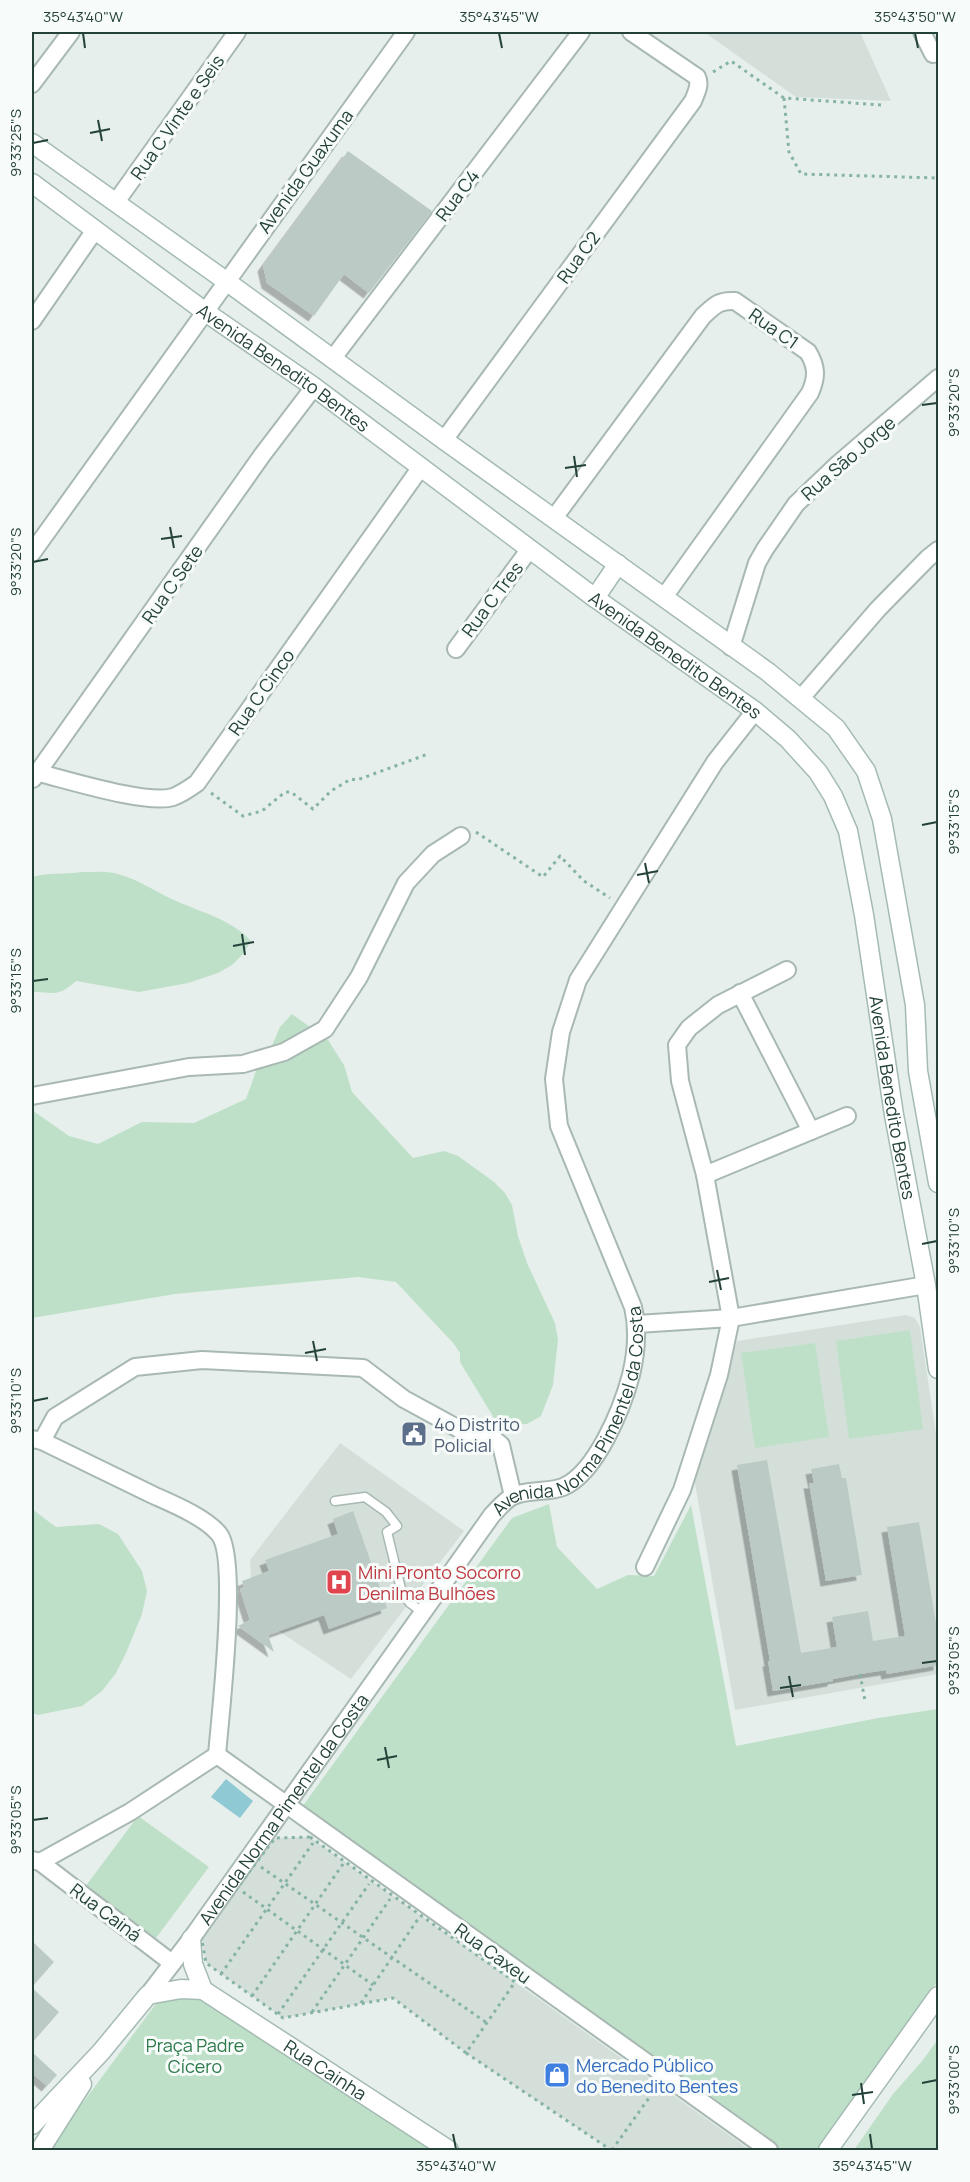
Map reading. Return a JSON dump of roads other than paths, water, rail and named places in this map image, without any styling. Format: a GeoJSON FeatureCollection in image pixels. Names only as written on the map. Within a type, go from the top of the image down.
{"type":"FeatureCollection","features":[{"type":"Feature","properties":{"kind":"street"},"geometry":{"type":"LineString","coordinates":[[32,84],[71,32]]}},
{"type":"Feature","properties":{"kind":"street","name":"Rua C Vinte e Seis"},"geometry":{"type":"LineString","coordinates":[[116,202],[237,32]]}},
{"type":"Feature","properties":{"kind":"street","name":"Avenida Guaxuma"},"geometry":{"type":"LineString","coordinates":[[204,311],[406,32]]}},
{"type":"Feature","properties":{"kind":"street","name":"Rua C4"},"geometry":{"type":"LineString","coordinates":[[333,358],[581,32]]}},
{"type":"Feature","properties":{"kind":"street","name":"Rua C2"},"geometry":{"type":"LineString","coordinates":[[444,440],[693,101],[695,77],[631,32]]}},
{"type":"Feature","properties":{"kind":"street"},"geometry":{"type":"LineString","coordinates":[[922,32],[933,54]]}},
{"type":"Feature","properties":{"kind":"street","name":"Avenida Benedito Bentes"},"geometry":{"type":"LineString","coordinates":[[32,143],[226,280],[444,440],[768,672],[836,728],[866,771],[882,819],[915,1005],[918,1071],[939,1183]]}},
{"type":"Feature","properties":{"kind":"street","name":"Avenida Benedito Bentes"},"geometry":{"type":"LineString","coordinates":[[32,183],[204,311],[314,387],[529,550],[754,711],[788,739],[818,772],[833,796],[848,831],[939,1369]]}},
{"type":"Feature","properties":{"kind":"street"},"geometry":{"type":"LineString","coordinates":[[32,321],[95,230]]}},
{"type":"Feature","properties":{"kind":"street","name":"Rua C1"},"geometry":{"type":"LineString","coordinates":[[554,518],[703,316],[715,305],[725,300],[735,301],[808,352],[815,364],[816,374],[810,393],[664,597]]}},
{"type":"Feature","properties":{"kind":"street"},"geometry":{"type":"LineString","coordinates":[[32,553],[204,311]]}},
{"type":"Feature","properties":{"kind":"street","name":"Rua São Jorge"},"geometry":{"type":"LineString","coordinates":[[731,646],[757,563],[796,504],[838,464],[939,378]]}},
{"type":"Feature","properties":{"kind":"street","name":"Rua C Sete"},"geometry":{"type":"LineString","coordinates":[[35,777],[263,454],[314,387]]}},
{"type":"Feature","properties":{"kind":"street","name":"Rua C Cinco"},"geometry":{"type":"LineString","coordinates":[[35,777],[118,793],[162,798],[174,797],[198,783],[421,467]]}},
{"type":"Feature","properties":{"kind":"street","name":"Rua C Tres"},"geometry":{"type":"LineString","coordinates":[[456,649],[529,550]]}},
{"type":"Feature","properties":{"kind":"street"},"geometry":{"type":"LineString","coordinates":[[801,698],[878,609],[928,558],[939,550]]}},
{"type":"Feature","properties":{"kind":"street"},"geometry":{"type":"LineString","coordinates":[[595,598],[618,564]]}},
{"type":"Feature","properties":{"kind":"street","name":"Avenida Norma Pimentel da Costa"},"geometry":{"type":"LineString","coordinates":[[32,2125],[101,2052],[191,1939],[492,1515],[513,1496],[562,1487],[582,1475],[604,1443],[631,1375],[637,1324],[633,1307],[559,1126],[554,1079],[561,1032],[578,980],[715,762],[754,711]]}},
{"type":"Feature","properties":{"kind":"street"},"geometry":{"type":"LineString","coordinates":[[32,1096],[189,1067],[243,1064],[284,1052],[325,1029],[359,977],[406,883],[433,854],[461,836]]}},
{"type":"Feature","properties":{"kind":"street"},"geometry":{"type":"LineString","coordinates":[[645,1567],[682,1490],[719,1375],[731,1318],[705,1175],[680,1081],[677,1045],[689,1028],[718,1005],[787,970]]}},
{"type":"Feature","properties":{"kind":"street"},"geometry":{"type":"LineString","coordinates":[[741,993],[811,1131]]}},
{"type":"Feature","properties":{"kind":"street"},"geometry":{"type":"LineString","coordinates":[[888,1076],[918,1071]]}},
{"type":"Feature","properties":{"kind":"street"},"geometry":{"type":"LineString","coordinates":[[705,1175],[847,1116]]}},
{"type":"Feature","properties":{"kind":"street"},"geometry":{"type":"LineString","coordinates":[[637,1324],[731,1318],[926,1285]]}},
{"type":"Feature","properties":{"kind":"street"},"geometry":{"type":"LineString","coordinates":[[36,1861],[130,1812],[218,1755],[229,1614],[225,1545],[220,1534],[207,1523],[172,1504],[37,1440],[55,1418],[135,1367],[202,1360],[363,1368],[404,1398],[470,1435],[484,1431],[501,1445],[513,1496]]}},
{"type":"Feature","properties":{"kind":"street","name":"Rua Caxeu"},"geometry":{"type":"LineString","coordinates":[[218,1755],[769,2151]]}},
{"type":"Feature","properties":{"kind":"street","name":"Rua Cainá"},"geometry":{"type":"LineString","coordinates":[[36,1861],[172,1963]]}},
{"type":"Feature","properties":{"kind":"street"},"geometry":{"type":"LineString","coordinates":[[148,1995],[181,1989],[203,1990],[193,1964],[191,1939]]}},
{"type":"Feature","properties":{"kind":"street","name":"Rua Cainha"},"geometry":{"type":"LineString","coordinates":[[203,1990],[449,2151]]}},
{"type":"Feature","properties":{"kind":"street"},"geometry":{"type":"LineString","coordinates":[[828,2151],[939,1996]]}},
{"type":"Feature","properties":{"kind":"street","name":"Avenida Norma Pimentel da Costa"},"geometry":{"type":"LineString","coordinates":[[40,2151],[101,2052]]}},
{"type":"Feature","properties":{"kind":"lane"},"geometry":{"type":"LineString","coordinates":[[335,1501],[365,1497],[386,1512],[396,1526],[387,1532],[402,1593],[422,1612]]}},
{"type":"Feature","properties":{"kind":"water"},"geometry":{"type":"Polygon","coordinates":[[[226,1779],[253,1801],[240,1818],[211,1797],[226,1779]]]}},
{"type":"Feature","properties":{"kind":"place","name":"4o Distrito Policial"},"geometry":{"type":"Point","coordinates":[414,1434]}},
{"type":"Feature","properties":{"kind":"place","name":"Mini Pronto Socorro Denilma Bulhões"},"geometry":{"type":"Point","coordinates":[339,1582]}},
{"type":"Feature","properties":{"kind":"place","name":"Mercado Público do Benedito Bentes"},"geometry":{"type":"Point","coordinates":[557,2075]}},
{"type":"Feature","properties":{"kind":"park label","name":"Praça Padre Cícero"},"geometry":{"type":"Point","coordinates":[195,2055]}}]}
